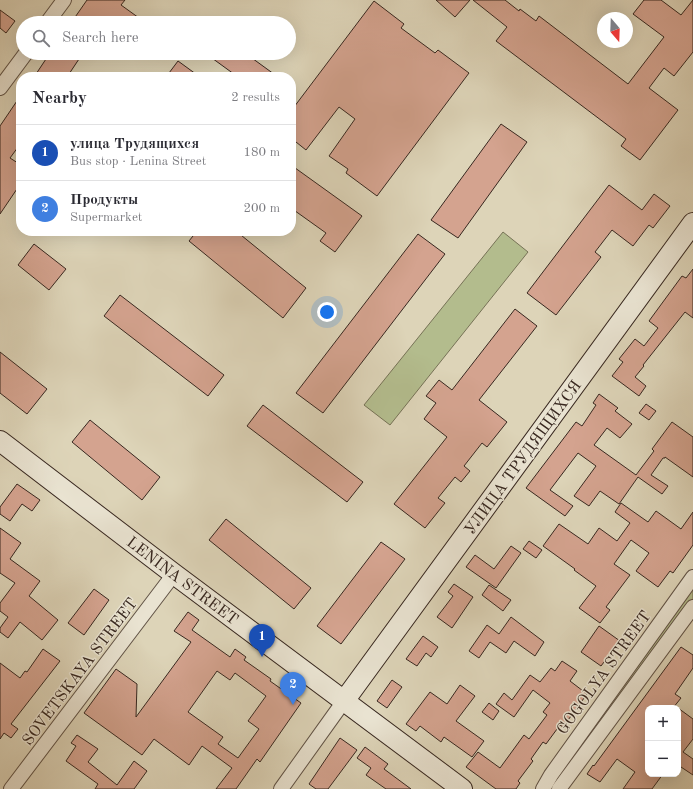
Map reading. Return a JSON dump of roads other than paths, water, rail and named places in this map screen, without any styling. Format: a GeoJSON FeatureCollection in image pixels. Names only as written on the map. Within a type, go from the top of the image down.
{"type":"FeatureCollection","features":[{"type":"Feature","properties":{"kind":"street"},"geometry":{"type":"LineString","coordinates":[[52,16],[64,0]]}},
{"type":"Feature","properties":{"kind":"street"},"geometry":{"type":"LineString","coordinates":[[0,88],[21,60]]}},
{"type":"Feature","properties":{"kind":"street","name":"УЛИЦА ТРУДЯЩИХСЯ"},"geometry":{"type":"LineString","coordinates":[[281,789],[693,223]]}},
{"type":"Feature","properties":{"kind":"street","name":"LENINA STREET"},"geometry":{"type":"LineString","coordinates":[[3,449],[174,574],[462,789]]}},
{"type":"Feature","properties":{"kind":"street","name":"SOVETSKAYA STREET"},"geometry":{"type":"LineString","coordinates":[[11,789],[174,574]]}},
{"type":"Feature","properties":{"kind":"street","name":"GOGOLYA STREET"},"geometry":{"type":"LineString","coordinates":[[543,789],[551,775],[693,577]]}},
{"type":"Feature","properties":{"kind":"street"},"geometry":{"type":"LineString","coordinates":[[559,789],[693,607]]}},
{"type":"Feature","properties":{"kind":"place","name":"улица Трудящихся"},"geometry":{"type":"Point","coordinates":[262,657]}},
{"type":"Feature","properties":{"kind":"place","name":"Продукты"},"geometry":{"type":"Point","coordinates":[293,705]}}]}
